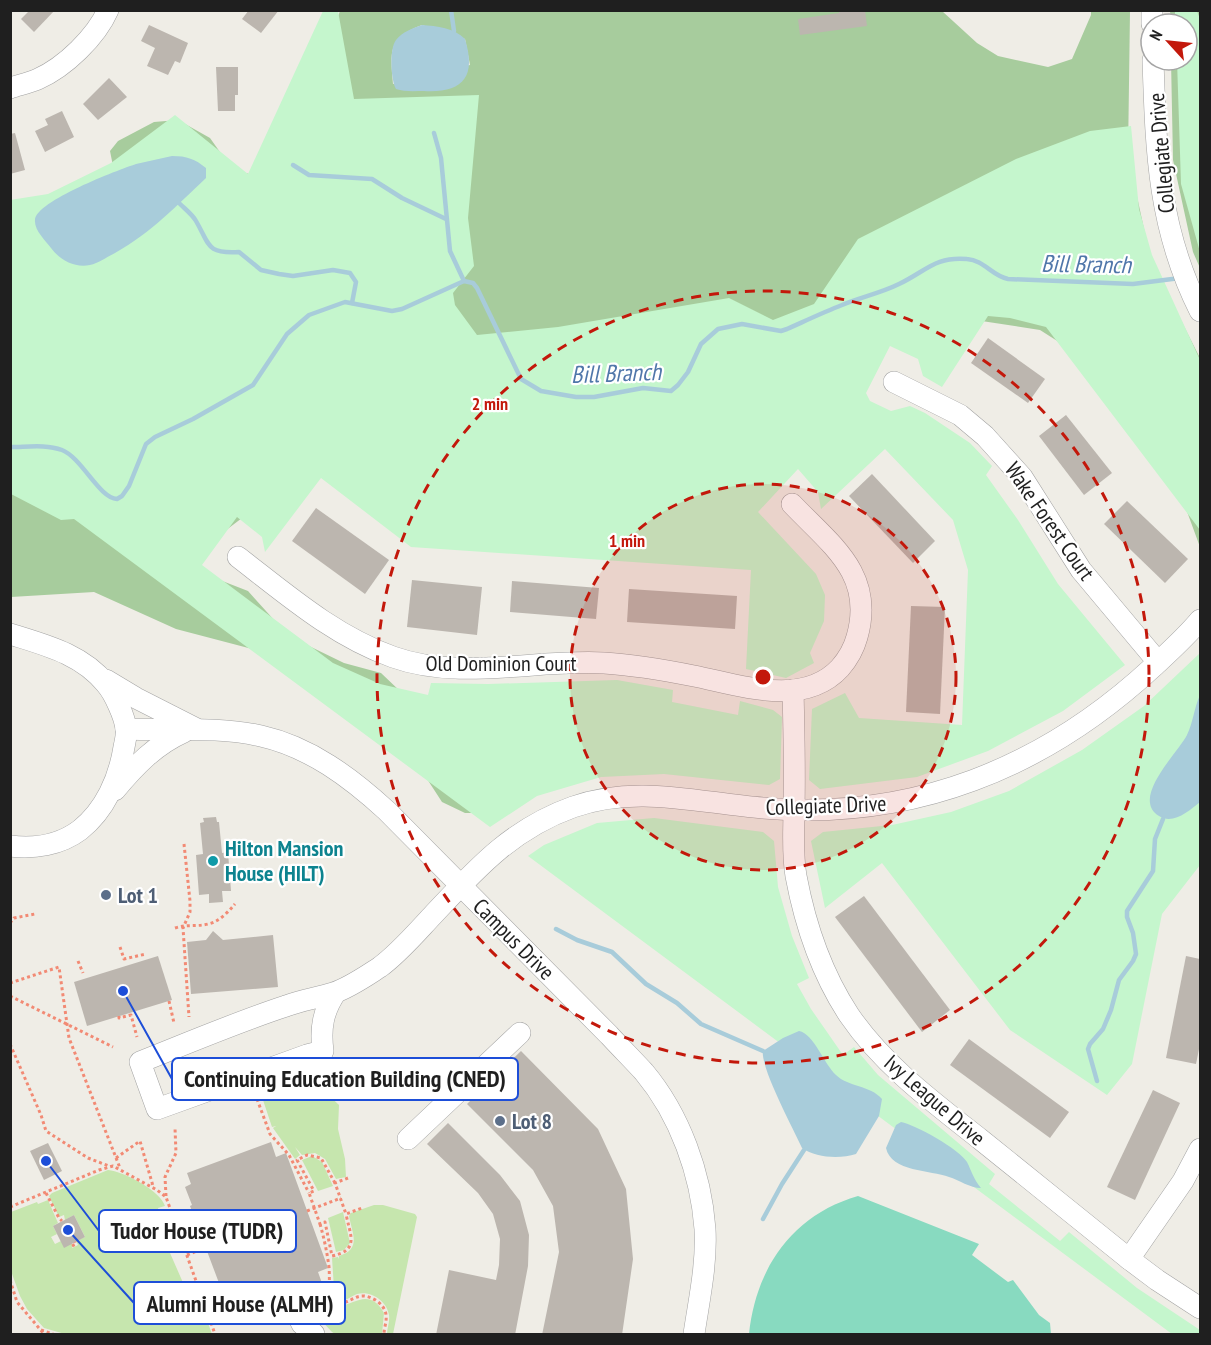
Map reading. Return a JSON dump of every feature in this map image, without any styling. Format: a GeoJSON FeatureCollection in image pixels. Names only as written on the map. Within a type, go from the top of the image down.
{"type":"FeatureCollection","features":[{"type":"Feature","properties":{"kind":"street"},"geometry":{"type":"LineString","coordinates":[[10,88],[39,79],[66,60],[90,40],[108,10]]}},
{"type":"Feature","properties":{"kind":"street","name":"Collegiate Drive"},"geometry":{"type":"LineString","coordinates":[[1154,72],[1159,180],[1168,229],[1178,262],[1197,304]]}},
{"type":"Feature","properties":{"kind":"street","name":"Wake Forest Court"},"geometry":{"type":"LineString","coordinates":[[894,382],[960,415],[991,442],[1022,477],[1082,570],[1158,662]]}},
{"type":"Feature","properties":{"kind":"street","name":"Old Dominion Court"},"geometry":{"type":"LineString","coordinates":[[238,557],[318,618],[357,641],[394,657],[423,664],[489,667],[561,663],[633,665],[770,691],[793,690],[813,687],[830,679],[845,662],[857,639],[862,617],[862,595],[854,573],[843,557],[792,504]]}},
{"type":"Feature","properties":{"kind":"street","name":"Collegiate Drive"},"geometry":{"type":"LineString","coordinates":[[336,992],[326,1007],[322,1023],[323,1051],[157,1109],[140,1062],[288,1005],[336,992],[382,965],[499,848],[544,818],[575,806],[615,796],[685,797],[763,808],[794,809],[864,808],[917,799],[966,784],[1027,758],[1080,725],[1126,691],[1200,620]]}},
{"type":"Feature","properties":{"kind":"street"},"geometry":{"type":"LineString","coordinates":[[10,634],[75,657],[136,698],[192,730]]}},
{"type":"Feature","properties":{"kind":"street"},"geometry":{"type":"LineString","coordinates":[[96,673],[107,684],[117,701],[126,729],[116,777],[106,800]]}},
{"type":"Feature","properties":{"kind":"street"},"geometry":{"type":"LineString","coordinates":[[793,690],[794,809]]}},
{"type":"Feature","properties":{"kind":"street","name":"Campus Drive"},"geometry":{"type":"LineString","coordinates":[[126,729],[230,731],[262,736],[327,764],[357,784],[631,1058],[645,1074],[671,1113],[688,1152],[700,1189],[705,1230],[703,1272],[694,1335]]}},
{"type":"Feature","properties":{"kind":"street"},"geometry":{"type":"LineString","coordinates":[[10,846],[24,848],[48,845],[79,831],[93,818],[144,758],[171,738],[192,730]]}},
{"type":"Feature","properties":{"kind":"street","name":"Ivy League Drive"},"geometry":{"type":"LineString","coordinates":[[794,809],[792,846],[806,919],[822,963],[849,1015],[898,1072],[1129,1259],[1200,1308]]}},
{"type":"Feature","properties":{"kind":"street"},"geometry":{"type":"LineString","coordinates":[[408,1138],[520,1033]]}},
{"type":"Feature","properties":{"kind":"street"},"geometry":{"type":"LineString","coordinates":[[1129,1259],[1183,1181],[1200,1149]]}},
{"type":"Feature","properties":{"kind":"street"},"geometry":{"type":"LineString","coordinates":[[294,1308],[302,1324],[314,1335]]}},
{"type":"Feature","properties":{"kind":"path"},"geometry":{"type":"LineString","coordinates":[[184,844],[190,912],[183,928],[189,1017]]}},
{"type":"Feature","properties":{"kind":"path"},"geometry":{"type":"LineString","coordinates":[[175,928],[185,924],[208,924],[217,920],[235,904]]}},
{"type":"Feature","properties":{"kind":"path"},"geometry":{"type":"LineString","coordinates":[[10,922],[14,918],[35,914]]}},
{"type":"Feature","properties":{"kind":"path"},"geometry":{"type":"LineString","coordinates":[[120,947],[124,959],[146,954]]}},
{"type":"Feature","properties":{"kind":"path"},"geometry":{"type":"LineString","coordinates":[[78,961],[83,973]]}},
{"type":"Feature","properties":{"kind":"path"},"geometry":{"type":"LineString","coordinates":[[10,983],[59,967],[69,1038],[121,1169]]}},
{"type":"Feature","properties":{"kind":"path"},"geometry":{"type":"LineString","coordinates":[[10,996],[113,1047]]}},
{"type":"Feature","properties":{"kind":"path"},"geometry":{"type":"LineString","coordinates":[[169,1001],[174,1023]]}},
{"type":"Feature","properties":{"kind":"path"},"geometry":{"type":"LineString","coordinates":[[118,1016],[119,1018],[131,1015],[137,1036]]}},
{"type":"Feature","properties":{"kind":"path"},"geometry":{"type":"LineString","coordinates":[[10,1044],[46,1131],[88,1158],[121,1169],[166,1197]]}},
{"type":"Feature","properties":{"kind":"path"},"geometry":{"type":"LineString","coordinates":[[303,1082],[314,1093],[321,1087]]}},
{"type":"Feature","properties":{"kind":"path"},"geometry":{"type":"LineString","coordinates":[[257,1098],[270,1134],[289,1155],[309,1193],[320,1224],[333,1300],[342,1303],[367,1296],[376,1301],[386,1314],[384,1335]]}},
{"type":"Feature","properties":{"kind":"path"},"geometry":{"type":"LineString","coordinates":[[175,1128],[176,1153],[165,1177],[166,1197],[215,1335]]}},
{"type":"Feature","properties":{"kind":"path"},"geometry":{"type":"LineString","coordinates":[[116,1158],[140,1141],[154,1188]]}},
{"type":"Feature","properties":{"kind":"path"},"geometry":{"type":"LineString","coordinates":[[309,1193],[314,1191],[297,1160],[307,1155],[321,1158],[341,1198],[352,1240],[344,1253],[333,1256],[325,1222],[320,1224]]}},
{"type":"Feature","properties":{"kind":"path"},"geometry":{"type":"LineString","coordinates":[[10,1207],[110,1167]]}},
{"type":"Feature","properties":{"kind":"path"},"geometry":{"type":"LineString","coordinates":[[335,1183],[348,1178]]}},
{"type":"Feature","properties":{"kind":"path"},"geometry":{"type":"LineString","coordinates":[[46,1193],[62,1221]]}},
{"type":"Feature","properties":{"kind":"path"},"geometry":{"type":"LineString","coordinates":[[307,1211],[341,1198]]}},
{"type":"Feature","properties":{"kind":"path"},"geometry":{"type":"LineString","coordinates":[[346,1214],[362,1208]]}},
{"type":"Feature","properties":{"kind":"path"},"geometry":{"type":"LineString","coordinates":[[72,1246],[76,1244],[75,1242]]}},
{"type":"Feature","properties":{"kind":"path"},"geometry":{"type":"LineString","coordinates":[[187,1255],[214,1244]]}},
{"type":"Feature","properties":{"kind":"path"},"geometry":{"type":"LineString","coordinates":[[10,1280],[17,1302],[44,1335]]}},
{"type":"Feature","properties":{"kind":"path"},"geometry":{"type":"LineString","coordinates":[[10,1300],[17,1302]]}},
{"type":"Feature","properties":{"kind":"path"},"geometry":{"type":"LineString","coordinates":[[39,1329],[53,1335]]}},
{"type":"Feature","properties":{"kind":"green space"},"geometry":{"type":"Polygon","coordinates":[[[323,11],[338,11],[354,99],[479,95],[468,218],[474,266],[453,293],[455,305],[477,335],[558,327],[729,298],[773,320],[814,304],[858,239],[1016,159],[1090,131],[1131,126],[1139,209],[1152,255],[1200,360],[1200,530],[1046,327],[1010,318],[988,316],[942,387],[923,376],[918,359],[890,346],[866,393],[870,401],[891,411],[910,406],[925,413],[970,443],[992,466],[986,475],[1018,520],[1058,584],[1125,665],[1063,711],[988,751],[917,777],[820,789],[809,780],[812,709],[845,693],[859,718],[962,725],[968,570],[953,520],[885,449],[821,509],[818,492],[798,469],[758,512],[816,574],[825,595],[824,621],[810,653],[814,663],[786,678],[746,669],[751,570],[411,547],[321,478],[265,552],[262,537],[237,517],[202,565],[333,663],[380,684],[428,695],[431,683],[488,684],[617,680],[673,690],[672,702],[738,715],[740,701],[773,710],[782,717],[780,779],[769,785],[664,774],[601,777],[537,796],[490,827],[74,519],[61,520],[11,494],[10,200],[48,194],[111,163],[175,115],[248,174],[323,11]]]}},
{"type":"Feature","properties":{"kind":"green space"},"geometry":{"type":"Polygon","coordinates":[[[340,11],[942,11],[977,43],[998,56],[1048,67],[1072,59],[1091,11],[1130,11],[1128,155],[1151,261],[1200,358],[1200,547],[1178,487],[1073,351],[1040,330],[975,320],[300,448],[246,515],[213,540],[199,568],[212,577],[248,591],[275,621],[309,646],[344,663],[381,673],[443,732],[479,813],[465,813],[442,802],[407,748],[283,657],[176,629],[94,592],[11,597],[11,203],[32,253],[113,166],[110,151],[118,141],[154,122],[178,120],[210,138],[232,169],[256,176],[323,57],[340,11]],[[422,25],[403,35],[397,41],[392,54],[393,84],[470,65],[465,39],[422,25]]]}},
{"type":"Feature","properties":{"kind":"green space"},"geometry":{"type":"Polygon","coordinates":[[[1200,11],[1200,268],[1193,252],[1173,160],[1171,72],[1199,72],[1199,12],[1170,12],[1200,11]]]}},
{"type":"Feature","properties":{"kind":"green space"},"geometry":{"type":"Polygon","coordinates":[[[1199,16],[1200,252],[1181,184],[1177,72],[1199,72],[1199,16]]]}},
{"type":"Feature","properties":{"kind":"green space"},"geometry":{"type":"Polygon","coordinates":[[[1200,653],[1200,865],[1162,914],[1132,1064],[1107,1095],[1010,1030],[882,863],[825,908],[811,841],[823,832],[892,825],[951,812],[1009,791],[1082,750],[1144,706],[1200,653]]]}},
{"type":"Feature","properties":{"kind":"green space"},"geometry":{"type":"Polygon","coordinates":[[[654,818],[763,832],[774,841],[778,887],[792,936],[809,978],[797,984],[811,1009],[843,1055],[854,1047],[878,1075],[995,1174],[989,1184],[1060,1241],[1069,1232],[1137,1288],[1200,1330],[1200,1334],[1172,1334],[528,856],[544,845],[597,823],[654,818]]]}},
{"type":"Feature","properties":{"kind":"green space"},"geometry":{"type":"Polygon","coordinates":[[[303,1086],[314,1096],[322,1089],[339,1105],[338,1129],[345,1159],[346,1177],[336,1179],[325,1159],[315,1153],[302,1155],[295,1147],[300,1155],[295,1159],[273,1128],[276,1126],[272,1127],[263,1100],[303,1086]]]}},
{"type":"Feature","properties":{"kind":"green space"},"geometry":{"type":"Polygon","coordinates":[[[312,1156],[322,1162],[333,1186],[318,1191],[302,1160],[312,1156]]]}},
{"type":"Feature","properties":{"kind":"green space"},"geometry":{"type":"Polygon","coordinates":[[[108,1170],[141,1183],[162,1200],[165,1206],[158,1208],[170,1253],[195,1310],[202,1307],[212,1334],[65,1334],[44,1328],[27,1309],[11,1271],[11,1212],[48,1200],[58,1223],[53,1226],[57,1234],[51,1237],[55,1244],[61,1241],[72,1244],[72,1248],[78,1245],[76,1241],[85,1237],[74,1215],[65,1220],[64,1215],[59,1217],[49,1196],[108,1170]]]}},
{"type":"Feature","properties":{"kind":"green space"},"geometry":{"type":"Polygon","coordinates":[[[858,1196],[979,1244],[972,1255],[1008,1282],[1013,1280],[1039,1315],[1050,1323],[1051,1334],[749,1334],[760,1287],[781,1247],[814,1216],[858,1196]]]}},
{"type":"Feature","properties":{"kind":"green space"},"geometry":{"type":"Polygon","coordinates":[[[374,1205],[383,1205],[415,1214],[417,1217],[393,1334],[387,1334],[389,1315],[382,1301],[373,1295],[362,1293],[339,1300],[334,1288],[332,1258],[338,1257],[339,1259],[339,1256],[346,1253],[353,1245],[349,1216],[351,1213],[374,1205]]]}},
{"type":"Feature","properties":{"kind":"green space"},"geometry":{"type":"Polygon","coordinates":[[[343,1212],[350,1243],[344,1250],[336,1252],[328,1218],[343,1212]]]}},
{"type":"Feature","properties":{"kind":"green space"},"geometry":{"type":"Polygon","coordinates":[[[323,1286],[328,1298],[336,1304],[348,1304],[362,1299],[377,1304],[384,1313],[382,1334],[335,1334],[332,1332],[316,1315],[306,1293],[323,1286]]]}},
{"type":"Feature","properties":{"kind":"water"},"geometry":{"type":"Polygon","coordinates":[[[422,25],[451,30],[465,39],[469,64],[467,73],[457,86],[437,91],[396,89],[392,65],[394,44],[398,37],[422,25]]]}},
{"type":"Feature","properties":{"kind":"water"},"geometry":{"type":"Polygon","coordinates":[[[172,156],[186,157],[198,162],[206,168],[206,178],[152,228],[115,253],[90,265],[73,264],[59,256],[38,231],[35,220],[39,212],[63,196],[96,179],[127,167],[172,156]]]}},
{"type":"Feature","properties":{"kind":"water"},"geometry":{"type":"Polygon","coordinates":[[[1200,695],[1200,802],[1181,816],[1164,818],[1152,808],[1150,798],[1153,787],[1187,735],[1200,695]]]}},
{"type":"Feature","properties":{"kind":"water"},"geometry":{"type":"Polygon","coordinates":[[[799,1031],[814,1043],[836,1075],[877,1094],[882,1099],[879,1116],[856,1154],[828,1157],[802,1148],[778,1099],[763,1059],[763,1051],[799,1031]]]}},
{"type":"Feature","properties":{"kind":"water"},"geometry":{"type":"Polygon","coordinates":[[[901,1122],[947,1144],[967,1162],[981,1188],[895,1162],[889,1156],[886,1148],[896,1125],[901,1122]]]}},
{"type":"Feature","properties":{"kind":"building"},"geometry":{"type":"Polygon","coordinates":[[[30,10],[55,10],[34,32],[21,19],[30,10]]]}},
{"type":"Feature","properties":{"kind":"building"},"geometry":{"type":"Polygon","coordinates":[[[249,10],[279,10],[261,33],[242,19],[249,10]]]}},
{"type":"Feature","properties":{"kind":"building"},"geometry":{"type":"Polygon","coordinates":[[[839,10],[865,10],[867,26],[800,35],[798,19],[839,13],[839,10]]]}},
{"type":"Feature","properties":{"kind":"building"},"geometry":{"type":"Polygon","coordinates":[[[149,25],[188,43],[180,63],[175,61],[168,75],[147,66],[155,48],[141,41],[149,25]]]}},
{"type":"Feature","properties":{"kind":"building"},"geometry":{"type":"Polygon","coordinates":[[[216,67],[238,67],[238,95],[235,95],[235,111],[218,111],[216,67]]]}},
{"type":"Feature","properties":{"kind":"building"},"geometry":{"type":"Polygon","coordinates":[[[109,78],[127,97],[98,120],[83,104],[109,78]]]}},
{"type":"Feature","properties":{"kind":"building"},"geometry":{"type":"Polygon","coordinates":[[[62,111],[74,137],[45,152],[35,131],[48,125],[45,119],[62,111]]]}},
{"type":"Feature","properties":{"kind":"building"},"geometry":{"type":"Polygon","coordinates":[[[15,133],[25,170],[10,174],[10,134],[15,133]]]}},
{"type":"Feature","properties":{"kind":"building"},"geometry":{"type":"Polygon","coordinates":[[[988,338],[1045,379],[1028,403],[971,363],[988,338]]]}},
{"type":"Feature","properties":{"kind":"building"},"geometry":{"type":"Polygon","coordinates":[[[1066,415],[1112,473],[1084,495],[1039,436],[1066,415]]]}},
{"type":"Feature","properties":{"kind":"building"},"geometry":{"type":"Polygon","coordinates":[[[872,474],[935,541],[913,563],[849,496],[872,474]]]}},
{"type":"Feature","properties":{"kind":"building"},"geometry":{"type":"Polygon","coordinates":[[[1127,501],[1188,559],[1165,583],[1104,524],[1127,501]]]}},
{"type":"Feature","properties":{"kind":"building"},"geometry":{"type":"Polygon","coordinates":[[[316,508],[389,560],[365,594],[292,541],[316,508]]]}},
{"type":"Feature","properties":{"kind":"building"},"geometry":{"type":"Polygon","coordinates":[[[412,580],[482,587],[477,635],[407,627],[412,580]]]}},
{"type":"Feature","properties":{"kind":"building"},"geometry":{"type":"Polygon","coordinates":[[[512,581],[599,588],[596,619],[510,612],[512,581]]]}},
{"type":"Feature","properties":{"kind":"building"},"geometry":{"type":"Polygon","coordinates":[[[629,589],[737,596],[735,629],[627,622],[629,589]]]}},
{"type":"Feature","properties":{"kind":"building"},"geometry":{"type":"Polygon","coordinates":[[[911,606],[945,607],[940,714],[906,712],[911,606]]]}},
{"type":"Feature","properties":{"kind":"building","name":"Hilton Mansion House (HILT)"},"geometry":{"type":"Polygon","coordinates":[[[216,817],[219,822],[222,853],[228,852],[231,891],[222,891],[223,902],[209,903],[209,894],[199,895],[196,855],[203,854],[200,823],[204,822],[203,818],[216,817]]]}},
{"type":"Feature","properties":{"kind":"building"},"geometry":{"type":"Polygon","coordinates":[[[864,896],[950,1010],[922,1032],[835,917],[864,896]]]}},
{"type":"Feature","properties":{"kind":"building"},"geometry":{"type":"Polygon","coordinates":[[[213,931],[223,940],[273,935],[278,987],[191,994],[187,942],[206,940],[213,931]]]}},
{"type":"Feature","properties":{"kind":"building"},"geometry":{"type":"Polygon","coordinates":[[[158,956],[172,1000],[87,1026],[74,982],[158,956]]]}},
{"type":"Feature","properties":{"kind":"building"},"geometry":{"type":"Polygon","coordinates":[[[1186,956],[1200,959],[1200,1044],[1196,1064],[1166,1058],[1186,956]]]}},
{"type":"Feature","properties":{"kind":"building"},"geometry":{"type":"Polygon","coordinates":[[[969,1039],[1069,1112],[1050,1138],[950,1065],[969,1039]]]}},
{"type":"Feature","properties":{"kind":"building"},"geometry":{"type":"Polygon","coordinates":[[[521,1051],[598,1129],[626,1189],[633,1259],[622,1335],[542,1335],[559,1252],[553,1206],[533,1170],[467,1104],[521,1051]]]}},
{"type":"Feature","properties":{"kind":"building"},"geometry":{"type":"Polygon","coordinates":[[[1153,1090],[1180,1103],[1135,1200],[1107,1187],[1153,1090]]]}},
{"type":"Feature","properties":{"kind":"building"},"geometry":{"type":"Polygon","coordinates":[[[448,1123],[500,1175],[520,1201],[529,1235],[528,1266],[515,1335],[436,1335],[449,1270],[496,1280],[499,1265],[500,1239],[493,1214],[478,1193],[427,1144],[448,1123]]]}},
{"type":"Feature","properties":{"kind":"building"},"geometry":{"type":"Polygon","coordinates":[[[271,1142],[276,1157],[286,1153],[328,1268],[318,1272],[323,1286],[297,1296],[289,1296],[284,1301],[241,1317],[237,1306],[230,1308],[222,1291],[190,1206],[192,1205],[185,1187],[191,1184],[187,1173],[271,1142]]]}},
{"type":"Feature","properties":{"kind":"building"},"geometry":{"type":"Polygon","coordinates":[[[48,1143],[62,1171],[44,1180],[30,1151],[48,1143]]]}},
{"type":"Feature","properties":{"kind":"building"},"geometry":{"type":"Polygon","coordinates":[[[74,1215],[85,1237],[64,1248],[53,1226],[74,1215]]]}},
{"type":"Feature","properties":{"kind":"waterway"},"geometry":{"type":"LineString","coordinates":[[451,10],[454,31]]}},
{"type":"Feature","properties":{"kind":"waterway"},"geometry":{"type":"LineString","coordinates":[[434,133],[441,158],[450,251],[464,281]]}},
{"type":"Feature","properties":{"kind":"waterway"},"geometry":{"type":"LineString","coordinates":[[293,165],[309,175],[372,179],[402,198],[446,219]]}},
{"type":"Feature","properties":{"kind":"waterway"},"geometry":{"type":"LineString","coordinates":[[179,203],[194,218],[210,246],[220,251],[239,252],[261,270],[293,276],[333,270],[350,273],[356,282],[352,303]]}},
{"type":"Feature","properties":{"kind":"waterway","name":"Bill Branch"},"geometry":{"type":"LineString","coordinates":[[10,447],[43,446],[62,450],[69,454],[104,492],[117,499],[129,486],[146,444],[253,385],[287,334],[309,315],[345,302],[392,311],[402,309],[464,281],[473,283],[477,288],[521,379],[541,391],[576,397],[594,397],[643,388],[671,391],[688,372],[701,344],[718,329],[742,324],[781,331],[849,302],[892,287],[938,262],[947,260],[973,260],[1008,279],[1133,284],[1180,278]]}},
{"type":"Feature","properties":{"kind":"waterway"},"geometry":{"type":"LineString","coordinates":[[1097,1081],[1088,1049],[1103,1029],[1119,980],[1136,954],[1127,911],[1153,871],[1155,839],[1163,819]]}},
{"type":"Feature","properties":{"kind":"waterway"},"geometry":{"type":"LineString","coordinates":[[556,929],[577,940],[612,952],[646,984],[677,1003],[701,1024],[763,1051]]}},
{"type":"Feature","properties":{"kind":"waterway"},"geometry":{"type":"LineString","coordinates":[[763,1219],[804,1150]]}},
{"type":"Feature","properties":{"kind":"place","name":"Hilton Mansion House (HILT)"},"geometry":{"type":"Point","coordinates":[213,861]}},
{"type":"Feature","properties":{"kind":"place","name":"Lot 1"},"geometry":{"type":"Point","coordinates":[106,895]}},
{"type":"Feature","properties":{"kind":"place","name":"Continuing Education Building (CNED)"},"geometry":{"type":"Point","coordinates":[123,991]}},
{"type":"Feature","properties":{"kind":"place","name":"Lot 8"},"geometry":{"type":"Point","coordinates":[500,1121]}},
{"type":"Feature","properties":{"kind":"place","name":"Tudor House (TUDR)"},"geometry":{"type":"Point","coordinates":[46,1161]}},
{"type":"Feature","properties":{"kind":"place","name":"Alumni House (ALMH)"},"geometry":{"type":"Point","coordinates":[68,1230]}}]}
